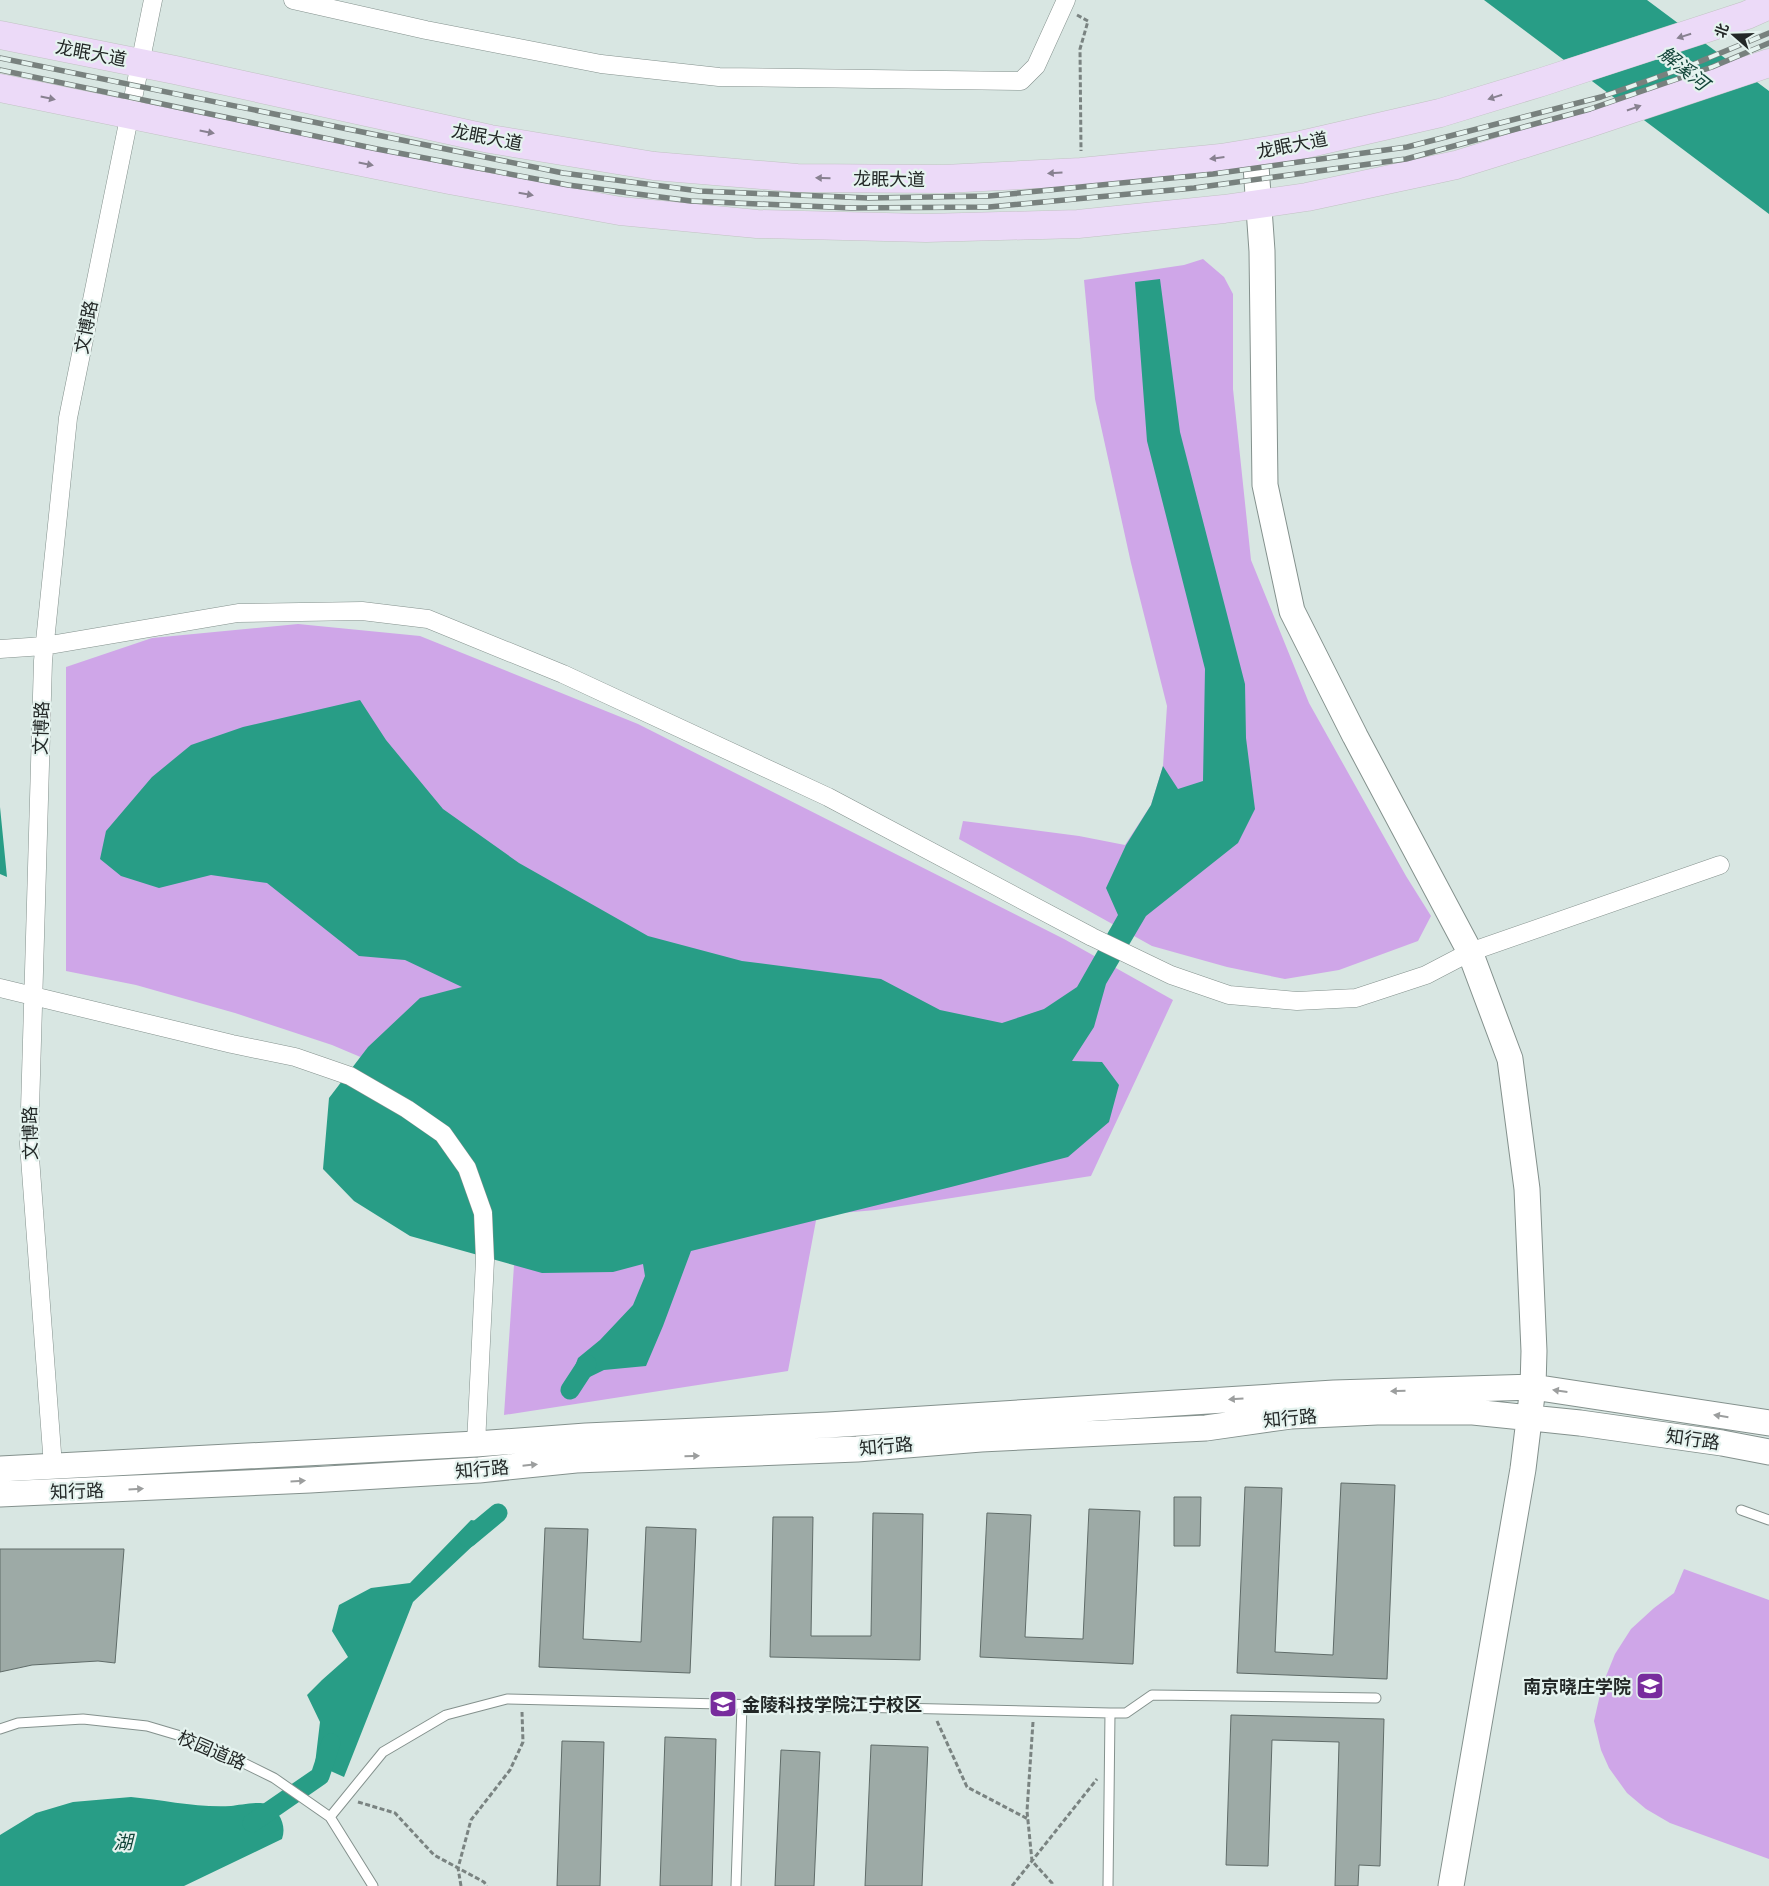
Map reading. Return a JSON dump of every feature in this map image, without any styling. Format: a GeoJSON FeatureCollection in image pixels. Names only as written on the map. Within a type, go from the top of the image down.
{"type":"FeatureCollection","features":[{"type":"Feature","properties":{"kind":"main road","name":"龙眠大道"},"geometry":{"type":"LineString","coordinates":[[0,35],[140,63],[490,139],[654,166],[797,178],[944,179],[1081,172],[1221,158],[1301,145],[1440,113],[1542,82],[1758,10]]}},
{"type":"Feature","properties":{"kind":"main road"},"geometry":{"type":"LineString","coordinates":[[0,88],[450,180],[610,209],[757,224],[926,228],[1078,224],[1307,197],[1456,165],[1588,124],[1769,63]]}},
{"type":"Feature","properties":{"kind":"street","name":"文博路"},"geometry":{"type":"LineString","coordinates":[[53,1466],[29,1144],[44,646],[68,418],[153,0]]}},
{"type":"Feature","properties":{"kind":"street"},"geometry":{"type":"LineString","coordinates":[[293,0],[426,30],[601,64],[719,77],[1021,81],[1036,66],[1065,3]]}},
{"type":"Feature","properties":{"kind":"street"},"geometry":{"type":"LineString","coordinates":[[1255,152],[1262,252],[1265,485],[1292,611],[1354,736],[1470,952],[1510,1059],[1527,1189],[1534,1351],[1530,1418],[1524,1469],[1451,1886]]}},
{"type":"Feature","properties":{"kind":"street"},"geometry":{"type":"LineString","coordinates":[[0,649],[44,646],[238,613],[362,610],[428,619],[563,674],[828,797],[1092,937],[1170,975],[1229,995],[1298,1002],[1356,998],[1426,976],[1470,952],[1720,865]]}},
{"type":"Feature","properties":{"kind":"street"},"geometry":{"type":"LineString","coordinates":[[0,988],[232,1044],[295,1057],[350,1076],[407,1109],[443,1134],[467,1168],[483,1213],[485,1260],[476,1444]]}},
{"type":"Feature","properties":{"kind":"street","name":"知行路"},"geometry":{"type":"LineString","coordinates":[[0,1468],[476,1444],[586,1436],[828,1425],[1334,1393],[1533,1387],[1769,1423]]}},
{"type":"Feature","properties":{"kind":"street","name":"知行路"},"geometry":{"type":"LineString","coordinates":[[0,1494],[310,1480],[479,1470],[576,1460],[848,1449],[981,1439],[1206,1428],[1291,1416],[1377,1412],[1473,1412],[1722,1443],[1769,1452]]}},
{"type":"Feature","properties":{"kind":"lane"},"geometry":{"type":"LineString","coordinates":[[1741,1510],[1769,1520]]}},
{"type":"Feature","properties":{"kind":"lane"},"geometry":{"type":"LineString","coordinates":[[330,1817],[383,1752],[446,1715],[507,1699],[1126,1713],[1152,1695],[1376,1698]]}},
{"type":"Feature","properties":{"kind":"lane"},"geometry":{"type":"LineString","coordinates":[[736,1886],[742,1705]]}},
{"type":"Feature","properties":{"kind":"lane"},"geometry":{"type":"LineString","coordinates":[[1108,1886],[1110,1713]]}},
{"type":"Feature","properties":{"kind":"lane","name":"校园道路"},"geometry":{"type":"LineString","coordinates":[[0,1729],[18,1723],[83,1719],[147,1726],[201,1742],[274,1778],[330,1817],[372,1886]]}},
{"type":"Feature","properties":{"kind":"path"},"geometry":{"type":"LineString","coordinates":[[1065,3],[1088,21],[1080,50],[1081,172]]}},
{"type":"Feature","properties":{"kind":"path"},"geometry":{"type":"LineString","coordinates":[[461,1886],[458,1868],[471,1820],[510,1770],[523,1742],[521,1700]]}},
{"type":"Feature","properties":{"kind":"path"},"geometry":{"type":"LineString","coordinates":[[932,1709],[967,1787],[1028,1820]]}},
{"type":"Feature","properties":{"kind":"path"},"geometry":{"type":"LineString","coordinates":[[1034,1711],[1027,1811],[1032,1861],[1052,1883],[1052,1886]]}},
{"type":"Feature","properties":{"kind":"path"},"geometry":{"type":"LineString","coordinates":[[1012,1886],[1109,1763]]}},
{"type":"Feature","properties":{"kind":"path"},"geometry":{"type":"LineString","coordinates":[[345,1799],[395,1813],[434,1855],[484,1882],[487,1886]]}},
{"type":"Feature","properties":{"kind":"shaded area"},"geometry":{"type":"Polygon","coordinates":[[[1203,259],[1224,277],[1233,294],[1233,389],[1251,560],[1309,703],[1406,876],[1431,916],[1418,941],[1339,970],[1285,979],[1227,967],[1152,946],[959,839],[963,821],[1079,836],[1125,845],[1151,805],[1163,766],[1167,706],[1131,563],[1095,399],[1084,280],[1184,265],[1203,259]]]}},
{"type":"Feature","properties":{"kind":"shaded area"},"geometry":{"type":"Polygon","coordinates":[[[298,624],[420,636],[638,724],[1064,939],[1173,1000],[1091,1176],[876,1210],[817,1215],[788,1371],[504,1415],[519,1190],[415,1080],[332,1045],[235,1013],[136,985],[66,971],[66,667],[152,638],[298,624]]]}},
{"type":"Feature","properties":{"kind":"shaded area"},"geometry":{"type":"Polygon","coordinates":[[[1684,1569],[1769,1600],[1769,1859],[1670,1823],[1646,1809],[1627,1793],[1609,1768],[1601,1750],[1594,1721],[1602,1686],[1615,1654],[1631,1629],[1674,1593],[1684,1569]]]}},
{"type":"Feature","properties":{"kind":"water","name":"解溪河"},"geometry":{"type":"Polygon","coordinates":[[[1484,0],[1647,0],[1769,91],[1769,214],[1484,0]]]}},
{"type":"Feature","properties":{"kind":"water"},"geometry":{"type":"Polygon","coordinates":[[[1160,279],[1180,432],[1245,684],[1246,738],[1255,809],[1238,843],[1146,916],[1106,984],[1094,1027],[1072,1061],[1102,1062],[1119,1085],[1109,1122],[1068,1157],[691,1251],[646,1366],[604,1370],[567,1388],[578,1358],[600,1340],[633,1305],[645,1276],[643,1264],[613,1272],[542,1273],[410,1236],[354,1201],[323,1169],[329,1098],[368,1047],[420,998],[462,987],[405,960],[359,956],[267,883],[211,875],[159,888],[121,876],[100,859],[106,831],[152,777],[191,745],[243,727],[360,700],[386,740],[443,809],[519,863],[648,936],[742,961],[881,979],[940,1010],[1002,1023],[1044,1009],[1077,987],[1118,915],[1106,888],[1126,845],[1151,805],[1163,766],[1178,789],[1203,781],[1205,669],[1147,441],[1135,282],[1160,279]]]}},
{"type":"Feature","properties":{"kind":"water"},"geometry":{"type":"Polygon","coordinates":[[[0,807],[7,877],[0,874],[0,807]]]}},
{"type":"Feature","properties":{"kind":"water"},"geometry":{"type":"Polygon","coordinates":[[[471,1520],[496,1524],[413,1602],[344,1777],[315,1764],[320,1722],[307,1695],[348,1657],[332,1631],[339,1605],[371,1588],[410,1583],[471,1520]]]}},
{"type":"Feature","properties":{"kind":"water","name":"湖"},"geometry":{"type":"Polygon","coordinates":[[[131,1797],[206,1806],[263,1803],[275,1810],[281,1819],[283,1823],[282,1839],[184,1886],[0,1886],[0,1835],[36,1813],[73,1802],[131,1797]]]}},
{"type":"Feature","properties":{"kind":"building"},"geometry":{"type":"Polygon","coordinates":[[[1341,1483],[1395,1485],[1387,1679],[1237,1673],[1245,1487],[1282,1488],[1275,1652],[1333,1655],[1341,1483]]]}},
{"type":"Feature","properties":{"kind":"building"},"geometry":{"type":"Polygon","coordinates":[[[1174,1497],[1201,1497],[1200,1546],[1174,1546],[1174,1497]]]}},
{"type":"Feature","properties":{"kind":"building"},"geometry":{"type":"Polygon","coordinates":[[[1089,1509],[1140,1511],[1133,1664],[980,1657],[987,1513],[1031,1515],[1025,1637],[1083,1639],[1089,1509]]]}},
{"type":"Feature","properties":{"kind":"building"},"geometry":{"type":"Polygon","coordinates":[[[873,1513],[923,1514],[920,1660],[770,1657],[773,1517],[813,1517],[811,1636],[871,1636],[873,1513]]]}},
{"type":"Feature","properties":{"kind":"building"},"geometry":{"type":"Polygon","coordinates":[[[646,1527],[696,1529],[690,1673],[539,1667],[545,1528],[588,1529],[583,1639],[641,1642],[646,1527]]]}},
{"type":"Feature","properties":{"kind":"building"},"geometry":{"type":"Polygon","coordinates":[[[0,1549],[124,1549],[115,1663],[98,1661],[32,1665],[0,1672],[0,1549]]]}},
{"type":"Feature","properties":{"kind":"building"},"geometry":{"type":"Polygon","coordinates":[[[1231,1715],[1384,1719],[1380,1866],[1359,1865],[1358,1886],[1335,1886],[1339,1742],[1272,1740],[1268,1866],[1226,1865],[1231,1715]]]}},
{"type":"Feature","properties":{"kind":"building"},"geometry":{"type":"Polygon","coordinates":[[[665,1737],[716,1739],[712,1886],[660,1886],[665,1737]]]}},
{"type":"Feature","properties":{"kind":"building"},"geometry":{"type":"Polygon","coordinates":[[[562,1741],[604,1742],[600,1886],[557,1886],[562,1741]]]}},
{"type":"Feature","properties":{"kind":"building"},"geometry":{"type":"Polygon","coordinates":[[[871,1745],[928,1747],[922,1886],[865,1886],[871,1745]]]}},
{"type":"Feature","properties":{"kind":"building"},"geometry":{"type":"Polygon","coordinates":[[[781,1750],[820,1752],[814,1886],[775,1886],[781,1750]]]}},
{"type":"Feature","properties":{"kind":"waterway"},"geometry":{"type":"LineString","coordinates":[[570,1390],[587,1364]]}},
{"type":"Feature","properties":{"kind":"waterway"},"geometry":{"type":"LineString","coordinates":[[468,1538],[498,1513]]}},
{"type":"Feature","properties":{"kind":"waterway"},"geometry":{"type":"LineString","coordinates":[[252,1823],[320,1776],[331,1743]]}},
{"type":"Feature","properties":{"kind":"railway"},"geometry":{"type":"LineString","coordinates":[[0,58],[563,173],[699,191],[868,198],[989,196],[1213,174],[1407,147],[1601,97],[1689,66],[1769,33]]}},
{"type":"Feature","properties":{"kind":"railway"},"geometry":{"type":"LineString","coordinates":[[0,70],[377,149],[568,185],[691,201],[851,208],[989,207],[1194,188],[1406,159],[1590,109],[1712,67],[1769,43]]}},
{"type":"Feature","properties":{"kind":"place","name":"南京晓庄学院"},"geometry":{"type":"Point","coordinates":[1650,1686]}},
{"type":"Feature","properties":{"kind":"place","name":"金陵科技学院江宁校区"},"geometry":{"type":"Point","coordinates":[723,1704]}}]}
